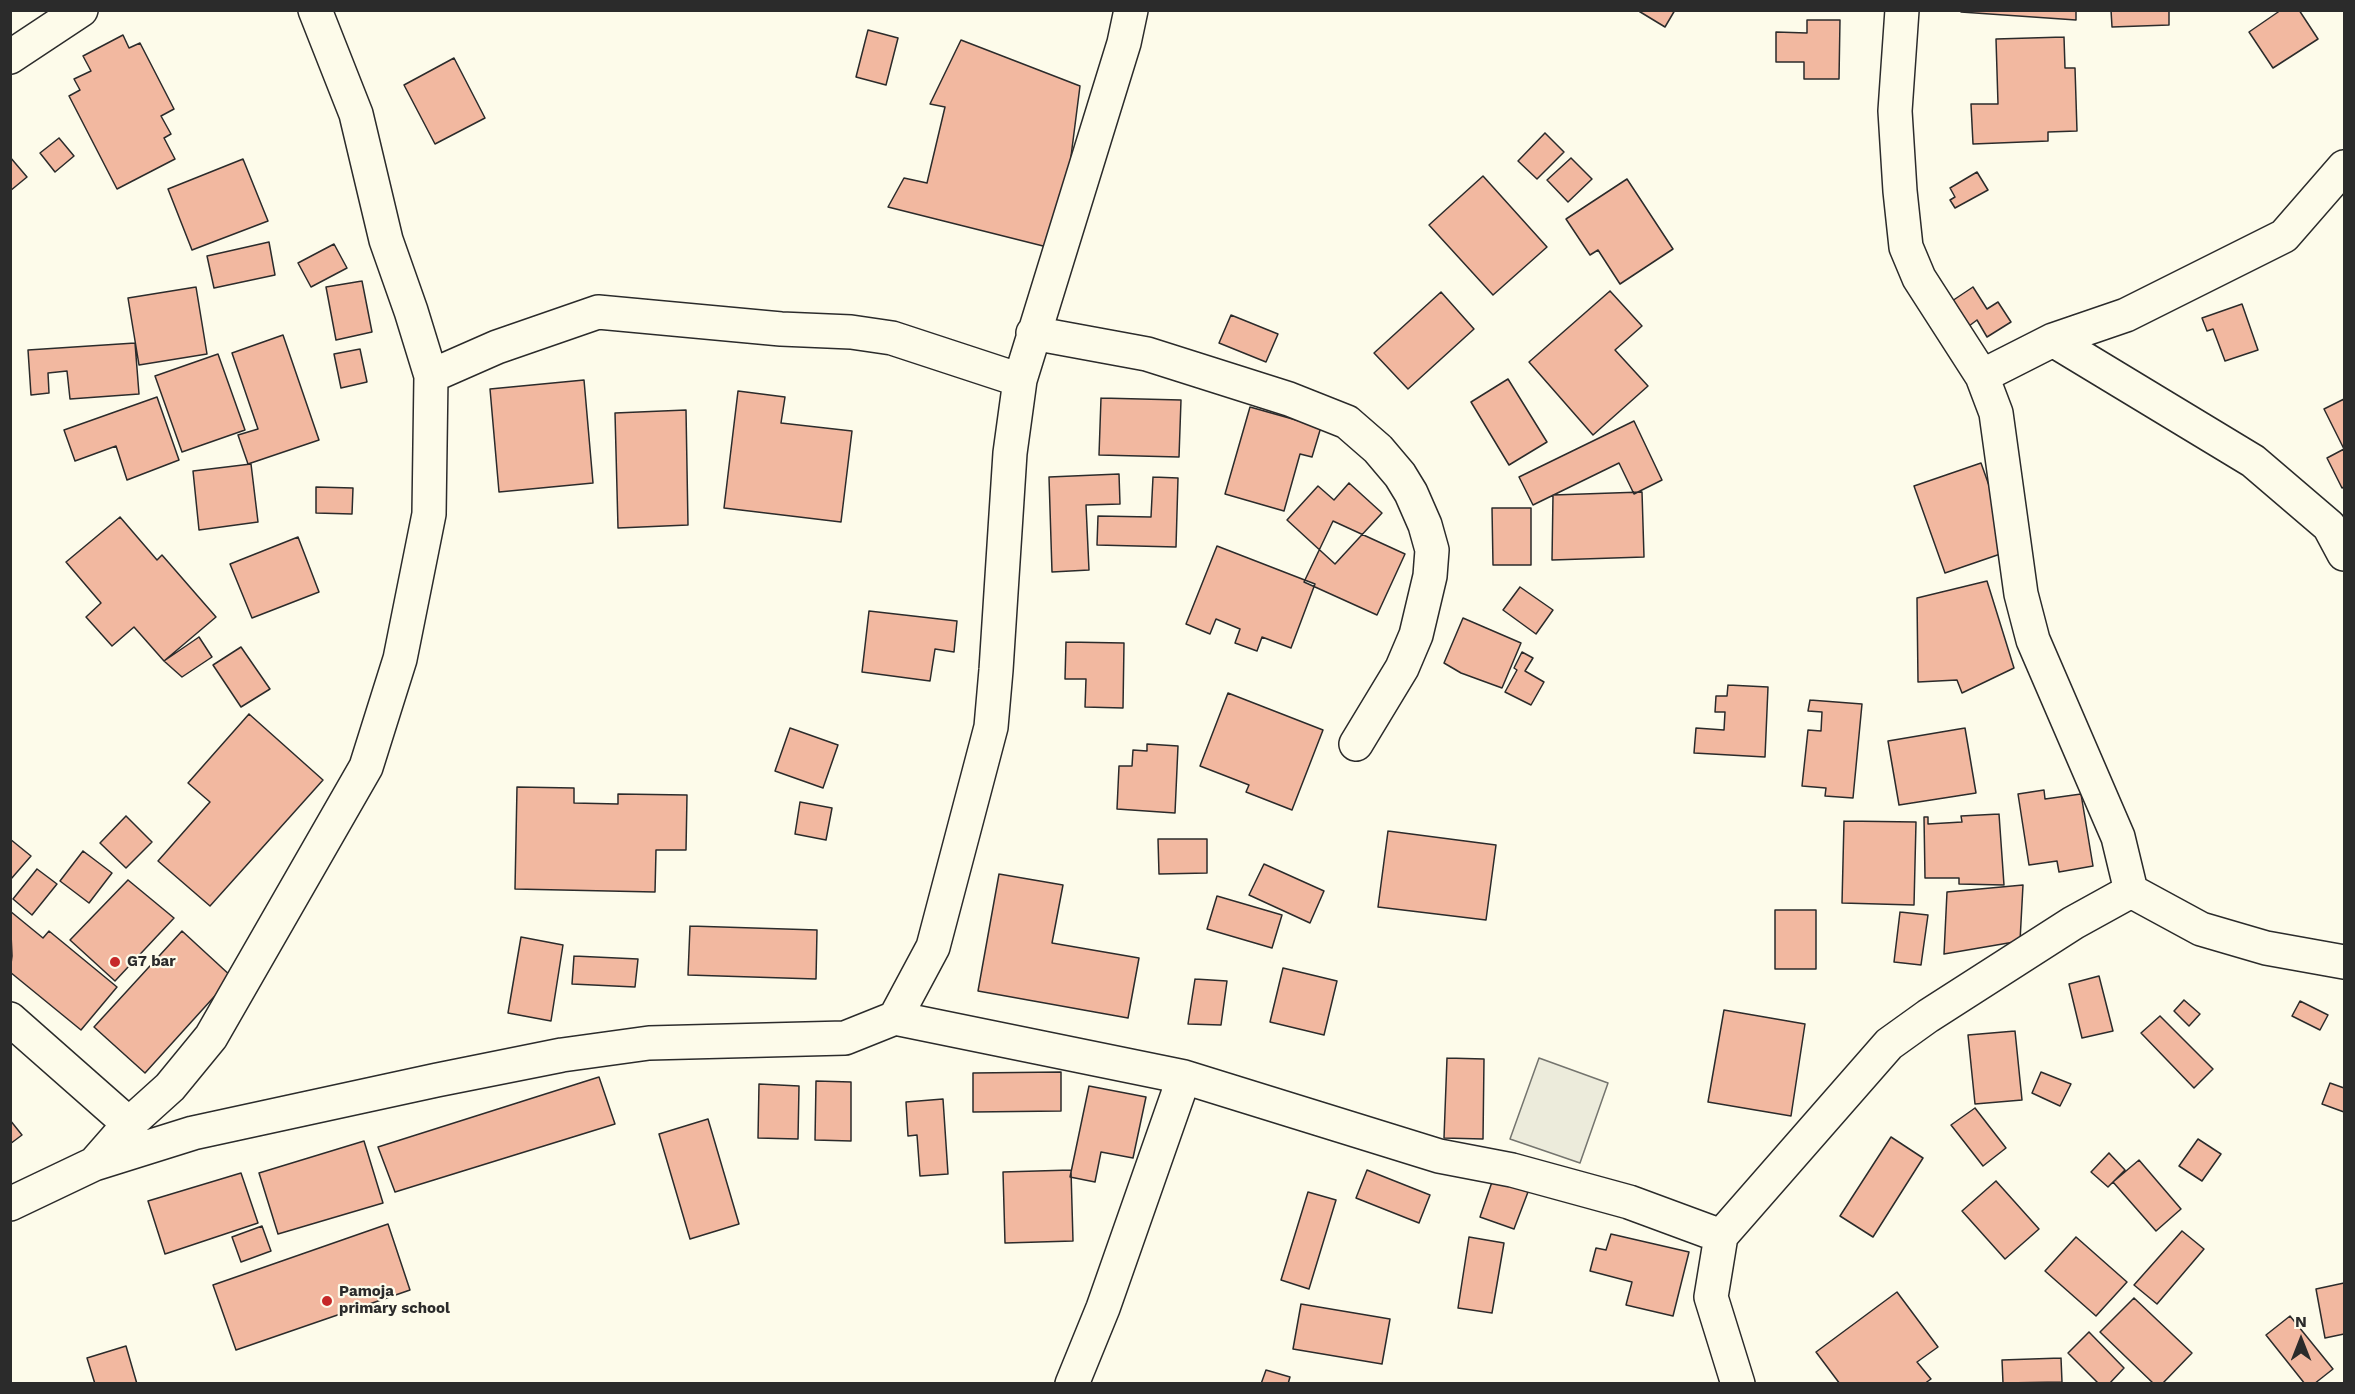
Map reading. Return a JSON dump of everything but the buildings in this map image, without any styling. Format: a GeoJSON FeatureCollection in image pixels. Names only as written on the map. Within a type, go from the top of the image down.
{"type":"FeatureCollection","features":[{"type":"Feature","properties":{"kind":"street"},"geometry":{"type":"LineString","coordinates":[[10,57],[81,10]]}},
{"type":"Feature","properties":{"kind":"street"},"geometry":{"type":"LineString","coordinates":[[94,1164],[129,1124],[170,1087],[211,1037],[366,767],[400,660],[429,514],[431,376],[386,240],[356,114],[315,10]]}},
{"type":"Feature","properties":{"kind":"street"},"geometry":{"type":"LineString","coordinates":[[896,1018],[933,947],[990,727],[996,670],[1010,453],[1020,380],[1124,43],[1131,10]]}},
{"type":"Feature","properties":{"kind":"street"},"geometry":{"type":"LineString","coordinates":[[1902,10],[1895,111],[1906,247],[1919,278],[1982,376],[1996,413],[2021,594],[2033,640],[2118,837],[2131,891],[2201,928],[2266,948],[2344,962]]}},
{"type":"Feature","properties":{"kind":"street"},"geometry":{"type":"LineString","coordinates":[[1982,376],[2053,340],[2126,315],[2284,236],[2344,167]]}},
{"type":"Feature","properties":{"kind":"street"},"geometry":{"type":"LineString","coordinates":[[431,376],[497,347],[598,312],[850,332],[892,338],[1020,380]]}},
{"type":"Feature","properties":{"kind":"street"},"geometry":{"type":"LineString","coordinates":[[1033,333],[1147,354],[1289,399],[1347,422],[1378,449],[1400,475],[1425,525],[1432,550],[1430,576],[1416,635],[1402,668],[1356,744]]}},
{"type":"Feature","properties":{"kind":"street"},"geometry":{"type":"LineString","coordinates":[[2053,340],[2253,461],[2329,526],[2344,554]]}},
{"type":"Feature","properties":{"kind":"street"},"geometry":{"type":"LineString","coordinates":[[1737,1383],[1711,1297],[1721,1236],[1889,1044],[1928,1016],[2073,923],[2131,891]]}},
{"type":"Feature","properties":{"kind":"street"},"geometry":{"type":"LineString","coordinates":[[10,1204],[94,1164],[193,1133],[562,1054],[650,1043],[845,1038],[896,1018],[1184,1077],[1439,1156],[1512,1170],[1629,1202],[1721,1236]]}},
{"type":"Feature","properties":{"kind":"street"},"geometry":{"type":"LineString","coordinates":[[10,1019],[129,1124]]}},
{"type":"Feature","properties":{"kind":"street"},"geometry":{"type":"LineString","coordinates":[[1072,1383],[1103,1308],[1184,1077]]}},
{"type":"Feature","properties":{"kind":"shaded area"},"geometry":{"type":"Polygon","coordinates":[[[1539,1058],[1608,1083],[1580,1163],[1510,1139],[1539,1058]]]}},
{"type":"Feature","properties":{"kind":"place","name":"G7 bar"},"geometry":{"type":"Point","coordinates":[115,962]}},
{"type":"Feature","properties":{"kind":"place","name":"Pamoja primary school"},"geometry":{"type":"Point","coordinates":[327,1301]}}]}
